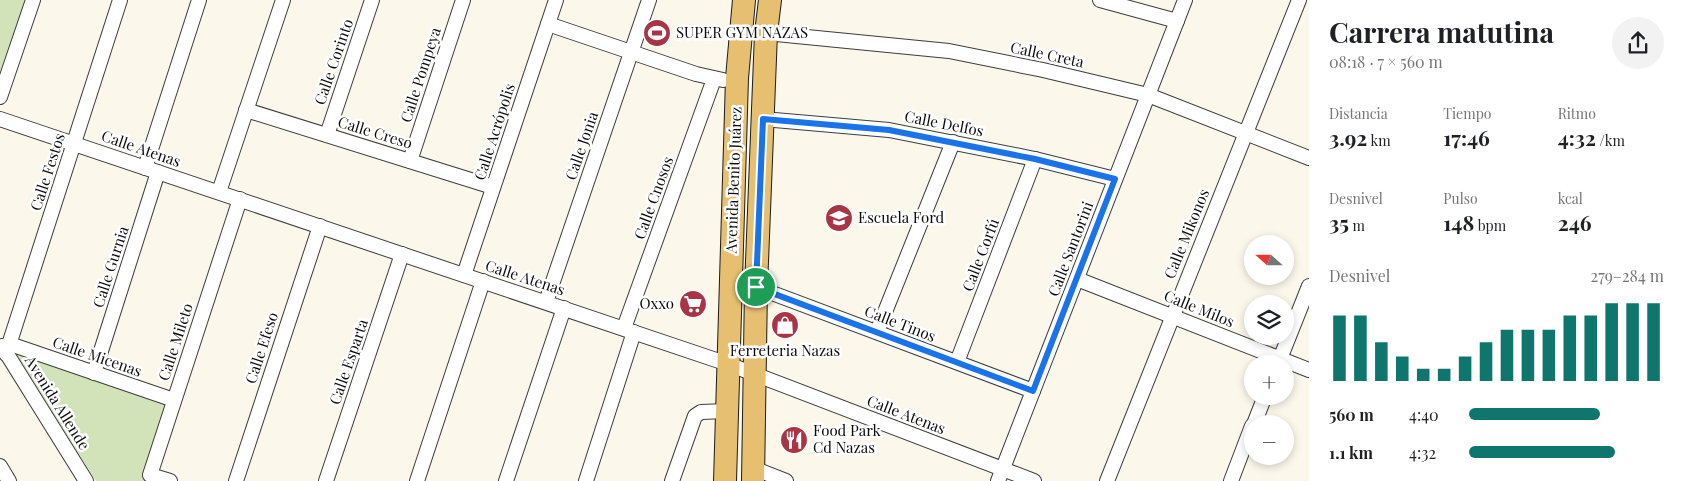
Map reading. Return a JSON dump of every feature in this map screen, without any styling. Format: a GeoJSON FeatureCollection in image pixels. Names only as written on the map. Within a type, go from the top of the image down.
{"type":"FeatureCollection","features":[{"type":"Feature","properties":{"kind":"main road","name":"Avenida Benito Juárez"},"geometry":{"type":"LineString","coordinates":[[725,481],[737,78],[744,0]]}},
{"type":"Feature","properties":{"kind":"main road","name":"Avenida Benito Juárez"},"geometry":{"type":"LineString","coordinates":[[753,474],[756,287],[766,32],[770,0]]}},
{"type":"Feature","properties":{"kind":"street"},"geometry":{"type":"LineString","coordinates":[[1,94],[33,0]]}},
{"type":"Feature","properties":{"kind":"street","name":"Calle Festos"},"geometry":{"type":"LineString","coordinates":[[5,347],[74,144],[120,0]]}},
{"type":"Feature","properties":{"kind":"street","name":"Calle Gurnia"},"geometry":{"type":"LineString","coordinates":[[94,373],[199,0]]}},
{"type":"Feature","properties":{"kind":"street"},"geometry":{"type":"LineString","coordinates":[[219,192],[283,0]]}},
{"type":"Feature","properties":{"kind":"street","name":"Calle Corinto"},"geometry":{"type":"LineString","coordinates":[[327,135],[372,0]]}},
{"type":"Feature","properties":{"kind":"street","name":"Calle Pompeya"},"geometry":{"type":"LineString","coordinates":[[410,161],[463,0]]}},
{"type":"Feature","properties":{"kind":"street","name":"Calle Acrópolis"},"geometry":{"type":"LineString","coordinates":[[464,275],[556,0]]}},
{"type":"Feature","properties":{"kind":"street","name":"Calle Jonia"},"geometry":{"type":"LineString","coordinates":[[546,302],[650,0]]}},
{"type":"Feature","properties":{"kind":"street"},"geometry":{"type":"LineString","coordinates":[[1100,0],[1177,21]]}},
{"type":"Feature","properties":{"kind":"street","name":"Calle Santorini"},"geometry":{"type":"LineString","coordinates":[[1000,475],[1185,0]]}},
{"type":"Feature","properties":{"kind":"street","name":"Calle Mikonos"},"geometry":{"type":"LineString","coordinates":[[1107,481],[1299,0]]}},
{"type":"Feature","properties":{"kind":"street"},"geometry":{"type":"LineString","coordinates":[[548,24],[714,79],[737,78]]}},
{"type":"Feature","properties":{"kind":"street","name":"Calle Creta"},"geometry":{"type":"LineString","coordinates":[[766,32],[949,51],[1043,70],[1148,95],[1309,158]]}},
{"type":"Feature","properties":{"kind":"street","name":"Calle Cnosos"},"geometry":{"type":"LineString","coordinates":[[586,481],[629,330],[714,79]]}},
{"type":"Feature","properties":{"kind":"street","name":"Calle Creso"},"geometry":{"type":"LineString","coordinates":[[246,110],[493,187]]}},
{"type":"Feature","properties":{"kind":"street","name":"Calle Atenas"},"geometry":{"type":"LineString","coordinates":[[0,119],[728,364],[1000,475],[1034,481]]}},
{"type":"Feature","properties":{"kind":"street","name":"Calle Delfos"},"geometry":{"type":"LineString","coordinates":[[763,119],[889,130],[1035,159],[1115,179]]}},
{"type":"Feature","properties":{"kind":"street"},"geometry":{"type":"LineString","coordinates":[[876,332],[953,142]]}},
{"type":"Feature","properties":{"kind":"street","name":"Calle Corfú"},"geometry":{"type":"LineString","coordinates":[[957,362],[1035,159]]}},
{"type":"Feature","properties":{"kind":"street","name":"Calle Mileto"},"geometry":{"type":"LineString","coordinates":[[170,481],[150,474],[240,199]]}},
{"type":"Feature","properties":{"kind":"street","name":"Calle Efeso"},"geometry":{"type":"LineString","coordinates":[[236,481],[320,226]]}},
{"type":"Feature","properties":{"kind":"street","name":"Calle Esparta"},"geometry":{"type":"LineString","coordinates":[[326,481],[402,254]]}},
{"type":"Feature","properties":{"kind":"street","name":"Calle Milos"},"geometry":{"type":"LineString","coordinates":[[1077,279],[1265,355]]}},
{"type":"Feature","properties":{"kind":"street"},"geometry":{"type":"LineString","coordinates":[[417,481],[483,281]]}},
{"type":"Feature","properties":{"kind":"street"},"geometry":{"type":"LineString","coordinates":[[1281,355],[1309,286]]}},
{"type":"Feature","properties":{"kind":"street","name":"Calle Tinos"},"geometry":{"type":"LineString","coordinates":[[756,287],[1033,391]]}},
{"type":"Feature","properties":{"kind":"street"},"geometry":{"type":"LineString","coordinates":[[506,481],[564,308]]}},
{"type":"Feature","properties":{"kind":"street","name":"Calle Micenas"},"geometry":{"type":"LineString","coordinates":[[5,347],[94,373],[174,400]]}},
{"type":"Feature","properties":{"kind":"street","name":"Avenida Allende"},"geometry":{"type":"LineString","coordinates":[[5,347],[86,481]]}},
{"type":"Feature","properties":{"kind":"street","name":"Calle Milos"},"geometry":{"type":"LineString","coordinates":[[1294,366],[1309,370]]}},
{"type":"Feature","properties":{"kind":"street"},"geometry":{"type":"LineString","coordinates":[[672,481],[695,416],[701,412],[726,411]]}},
{"type":"Feature","properties":{"kind":"street"},"geometry":{"type":"LineString","coordinates":[[1230,481],[1244,447]]}},
{"type":"Feature","properties":{"kind":"street"},"geometry":{"type":"LineString","coordinates":[[0,466],[9,481]]}},
{"type":"Feature","properties":{"kind":"street"},"geometry":{"type":"LineString","coordinates":[[753,474],[786,481]]}},
{"type":"Feature","properties":{"kind":"green space"},"geometry":{"type":"Polygon","coordinates":[[[0,0],[26,0],[0,82],[0,0]]]}},
{"type":"Feature","properties":{"kind":"green space"},"geometry":{"type":"Polygon","coordinates":[[[14,353],[176,399],[156,481],[96,481],[14,353]]]}},
{"type":"Feature","properties":{"kind":"place","name":"SUPER GYM NAZAS"},"geometry":{"type":"Point","coordinates":[657,33]}},
{"type":"Feature","properties":{"kind":"place","name":"Escuela Ford"},"geometry":{"type":"Point","coordinates":[839,218]}},
{"type":"Feature","properties":{"kind":"place","name":"Oxxo"},"geometry":{"type":"Point","coordinates":[693,304]}},
{"type":"Feature","properties":{"kind":"place","name":"Ferreteria Nazas"},"geometry":{"type":"Point","coordinates":[785,325]}},
{"type":"Feature","properties":{"kind":"place","name":"Food Park Cd Nazas"},"geometry":{"type":"Point","coordinates":[794,440]}},
{"type":"Feature","properties":{"kind":"route"},"geometry":{"type":"LineString","coordinates":[[763,119],[889,130],[1035,159],[1115,179],[1033,391],[756,287],[763,119]]}}]}
